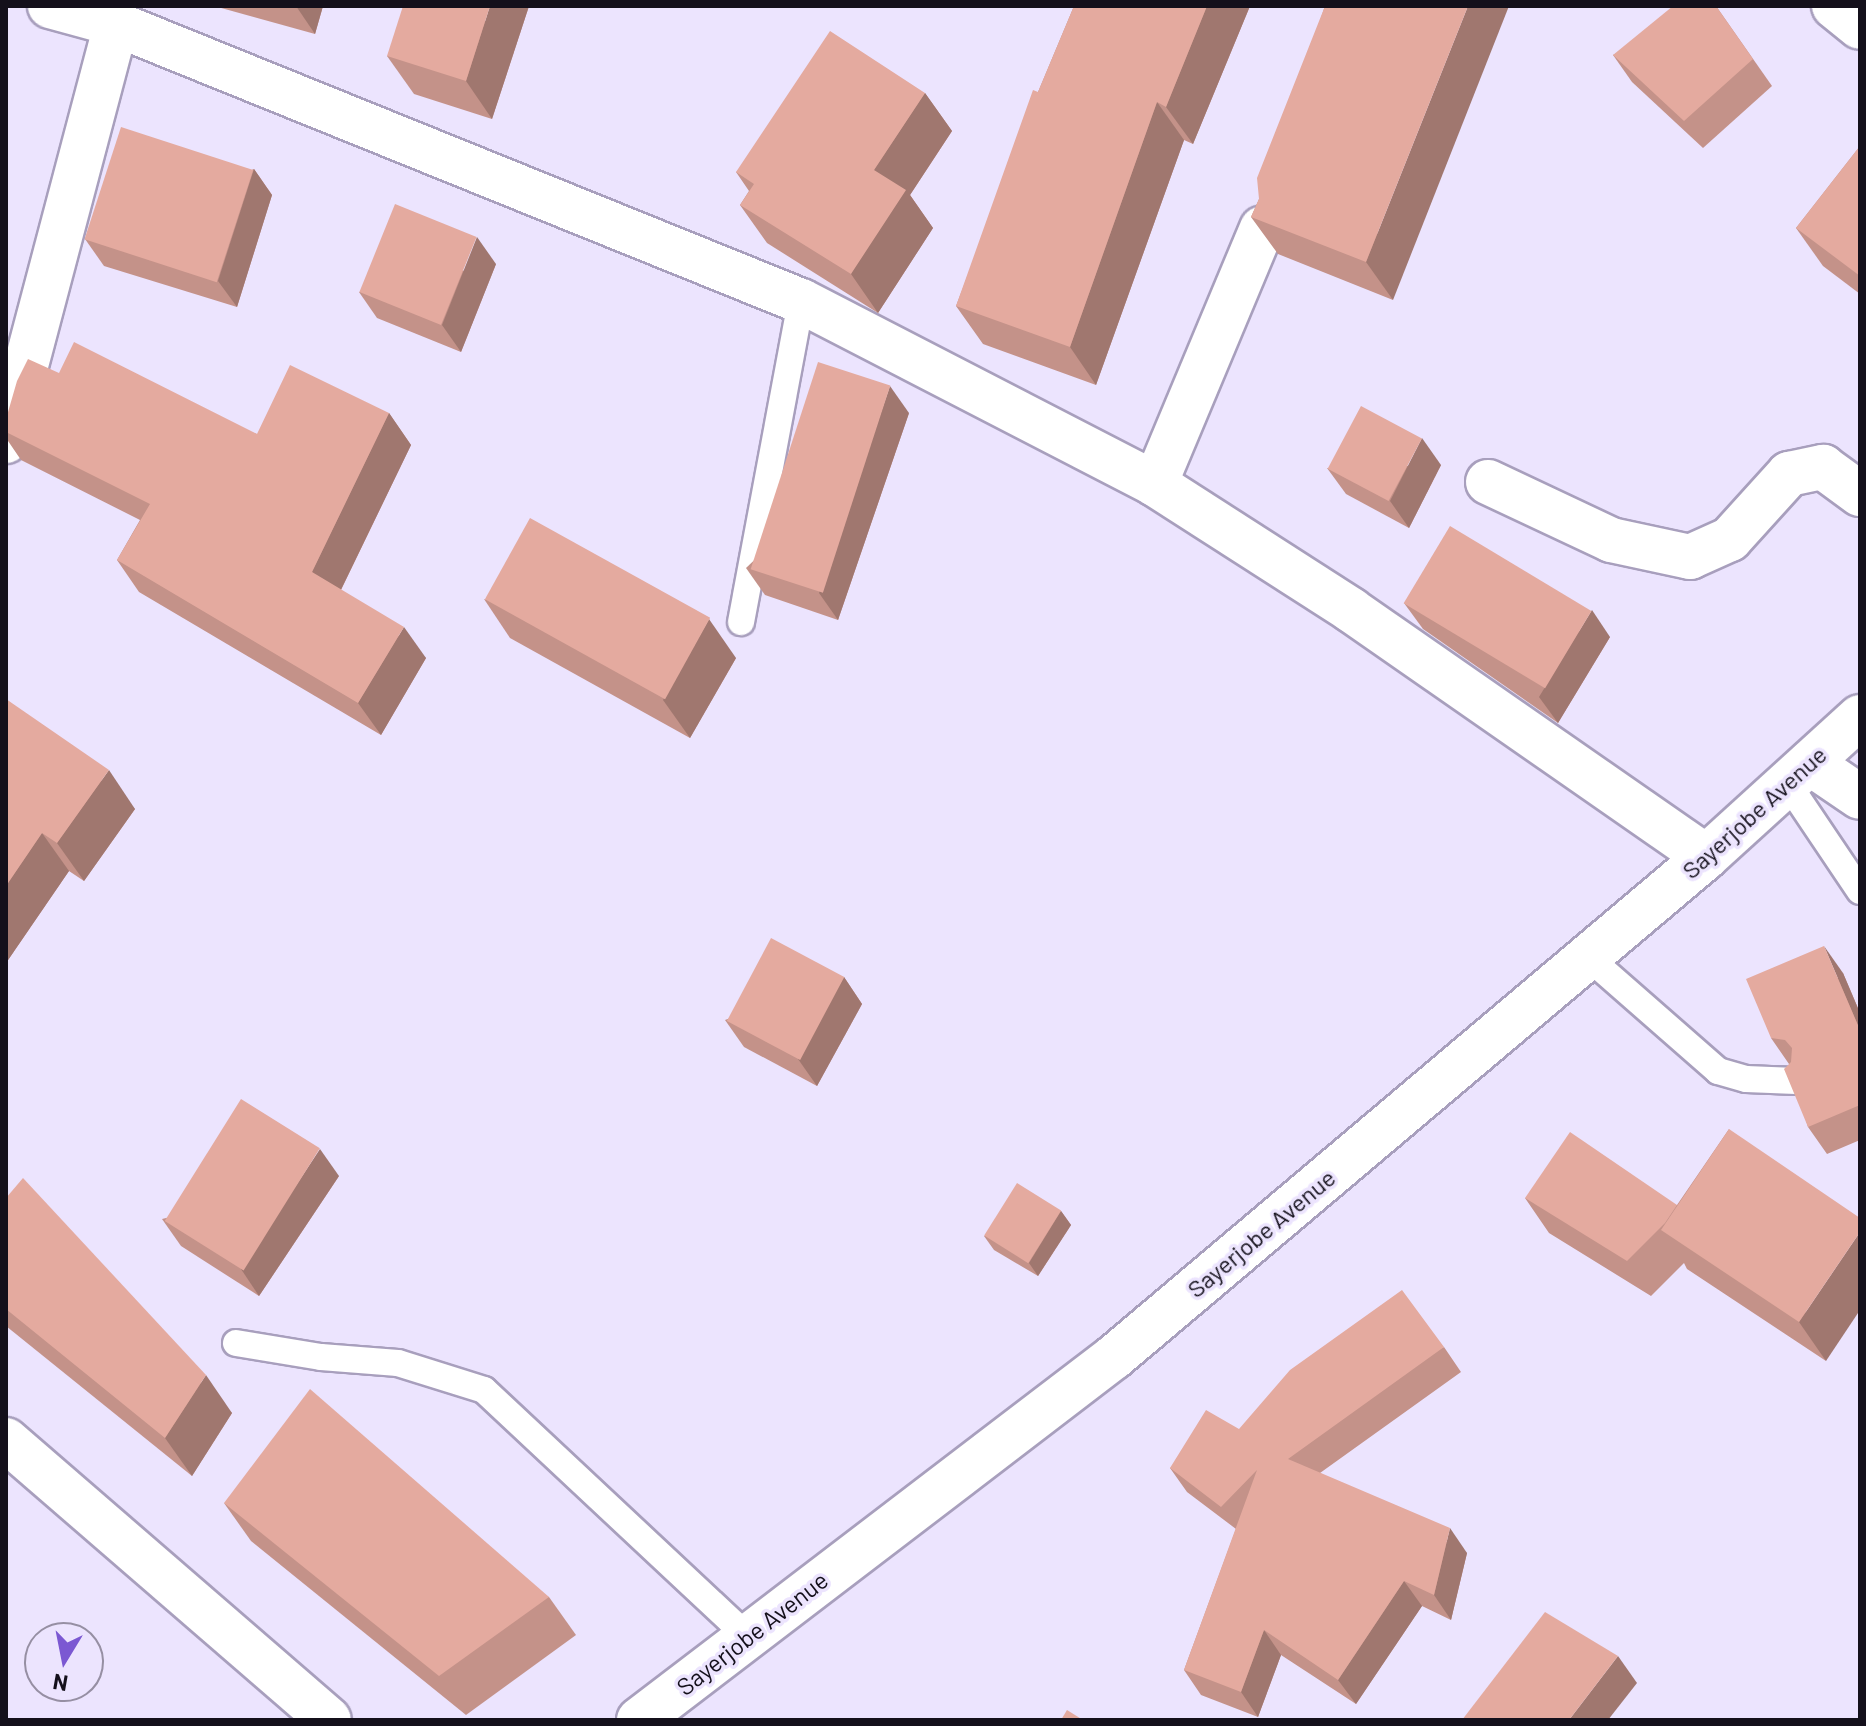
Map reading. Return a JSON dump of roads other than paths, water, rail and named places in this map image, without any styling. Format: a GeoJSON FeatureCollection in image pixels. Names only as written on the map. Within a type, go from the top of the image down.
{"type":"FeatureCollection","features":[{"type":"Feature","properties":{"kind":"street"},"geometry":{"type":"LineString","coordinates":[[50,6],[116,24],[801,301],[1155,484],[1338,602],[1706,857]]}},
{"type":"Feature","properties":{"kind":"street"},"geometry":{"type":"LineString","coordinates":[[1834,6],[1860,27]]}},
{"type":"Feature","properties":{"kind":"street"},"geometry":{"type":"LineString","coordinates":[[6,441],[116,24]]}},
{"type":"Feature","properties":{"kind":"street"},"geometry":{"type":"LineString","coordinates":[[1155,484],[1262,228]]}},
{"type":"Feature","properties":{"kind":"street"},"geometry":{"type":"LineString","coordinates":[[1488,482],[1611,540],[1690,557],[1730,539],[1789,474],[1823,467],[1860,494]]}},
{"type":"Feature","properties":{"kind":"street","name":"Sayerjobe Avenue"},"geometry":{"type":"LineString","coordinates":[[639,1720],[1114,1357],[1706,857],[1860,717]]}},
{"type":"Feature","properties":{"kind":"street"},"geometry":{"type":"LineString","coordinates":[[1799,774],[1860,797]]}},
{"type":"Feature","properties":{"kind":"street"},"geometry":{"type":"LineString","coordinates":[[6,1440],[329,1720]]}},
{"type":"Feature","properties":{"kind":"lane"},"geometry":{"type":"LineString","coordinates":[[741,622],[801,301]]}},
{"type":"Feature","properties":{"kind":"lane"},"geometry":{"type":"LineString","coordinates":[[1799,774],[1860,891]]}},
{"type":"Feature","properties":{"kind":"lane"},"geometry":{"type":"LineString","coordinates":[[1588,957],[1718,1071],[1746,1079],[1796,1081]]}},
{"type":"Feature","properties":{"kind":"lane"},"geometry":{"type":"LineString","coordinates":[[236,1343],[321,1357],[398,1363],[484,1390],[747,1636]]}}]}
